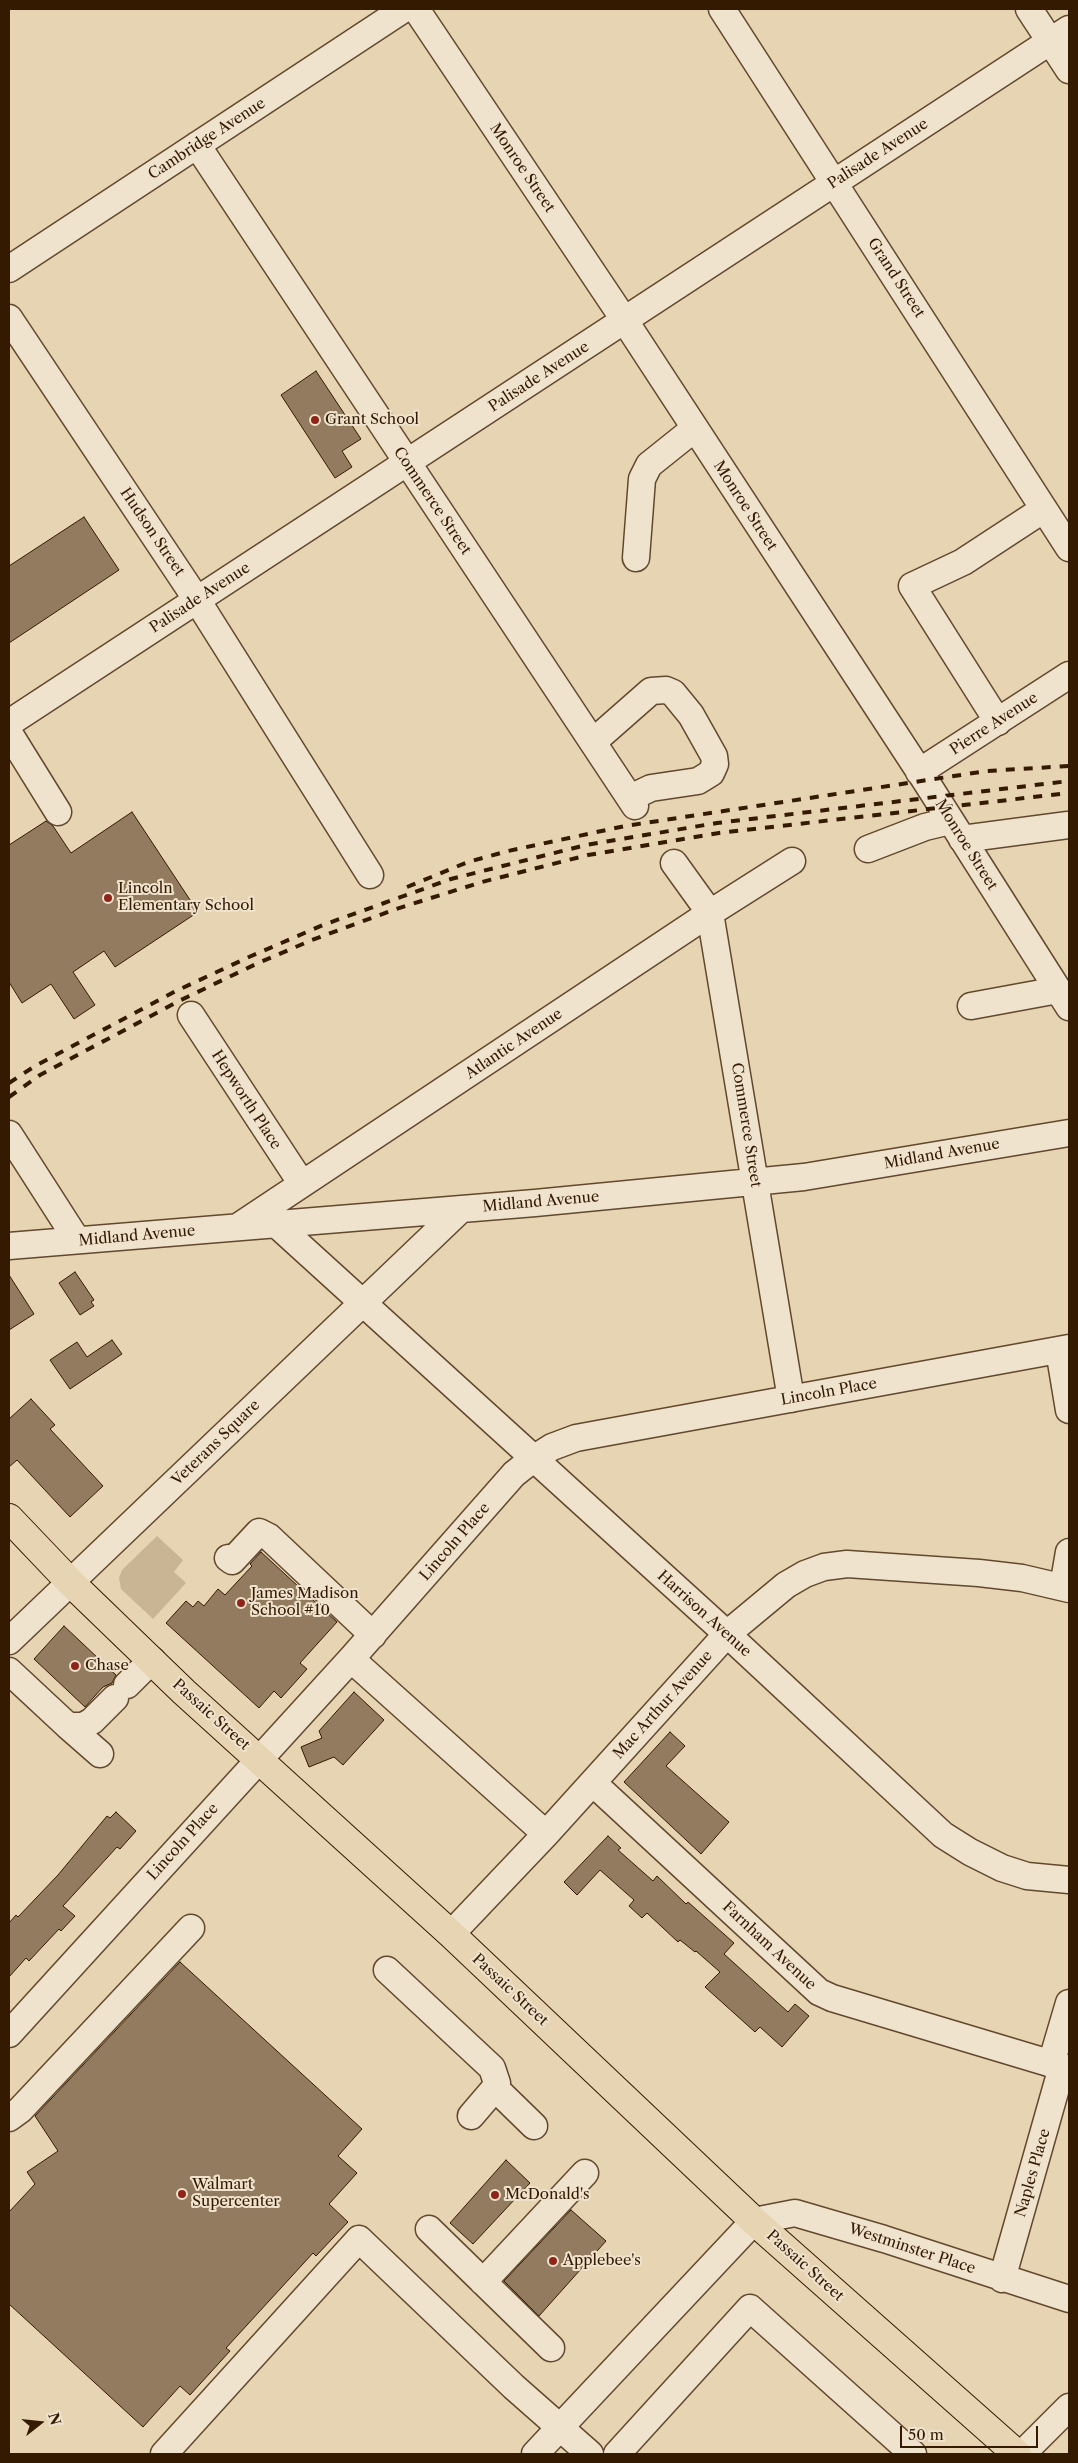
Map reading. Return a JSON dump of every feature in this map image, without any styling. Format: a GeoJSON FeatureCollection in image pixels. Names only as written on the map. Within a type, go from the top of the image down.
{"type":"FeatureCollection","features":[{"type":"Feature","properties":{"kind":"main road","name":"Passaic Street"},"geometry":{"type":"LineString","coordinates":[[9,1518],[70,1582],[152,1660],[451,1934],[754,2221],[1017,2454]]}},
{"type":"Feature","properties":{"kind":"street","name":"Cambridge Avenue"},"geometry":{"type":"LineString","coordinates":[[9,269],[404,9]]}},
{"type":"Feature","properties":{"kind":"street","name":"Monroe Street"},"geometry":{"type":"LineString","coordinates":[[416,9],[625,321],[1064,998]]}},
{"type":"Feature","properties":{"kind":"street","name":"Grand Street"},"geometry":{"type":"LineString","coordinates":[[722,9],[835,181],[1069,548]]}},
{"type":"Feature","properties":{"kind":"street"},"geometry":{"type":"LineString","coordinates":[[1029,9],[1060,35],[1069,70]]}},
{"type":"Feature","properties":{"kind":"street","name":"Palisade Avenue"},"geometry":{"type":"LineString","coordinates":[[9,723],[1060,35]]}},
{"type":"Feature","properties":{"kind":"street","name":"Commerce Street"},"geometry":{"type":"LineString","coordinates":[[197,145],[406,463],[633,802],[651,788],[698,781],[711,773],[715,764],[714,756],[691,715],[673,693],[666,690],[651,691],[593,742]]}},
{"type":"Feature","properties":{"kind":"street","name":"Hudson Street"},"geometry":{"type":"LineString","coordinates":[[9,318],[197,600],[370,875]]}},
{"type":"Feature","properties":{"kind":"street"},"geometry":{"type":"LineString","coordinates":[[636,558],[642,479],[649,465],[694,429]]}},
{"type":"Feature","properties":{"kind":"street"},"geometry":{"type":"LineString","coordinates":[[998,722],[912,586],[963,562],[1044,509]]}},
{"type":"Feature","properties":{"kind":"street","name":"Pierre Avenue"},"geometry":{"type":"LineString","coordinates":[[919,772],[1069,675]]}},
{"type":"Feature","properties":{"kind":"street"},"geometry":{"type":"LineString","coordinates":[[9,733],[58,812]]}},
{"type":"Feature","properties":{"kind":"street"},"geometry":{"type":"LineString","coordinates":[[868,849],[925,827],[956,830],[1068,825]]}},
{"type":"Feature","properties":{"kind":"street","name":"Atlantic Avenue"},"geometry":{"type":"LineString","coordinates":[[236,1228],[710,913],[792,861]]}},
{"type":"Feature","properties":{"kind":"street","name":"Commerce Street"},"geometry":{"type":"LineString","coordinates":[[674,863],[710,913],[791,1398]]}},
{"type":"Feature","properties":{"kind":"street"},"geometry":{"type":"LineString","coordinates":[[971,1006],[1064,998]]}},
{"type":"Feature","properties":{"kind":"street","name":"Hepworth Place"},"geometry":{"type":"LineString","coordinates":[[192,1015],[302,1184]]}},
{"type":"Feature","properties":{"kind":"street","name":"Midland Avenue"},"geometry":{"type":"LineString","coordinates":[[9,1246],[460,1210],[804,1177],[1069,1133]]}},
{"type":"Feature","properties":{"kind":"street"},"geometry":{"type":"LineString","coordinates":[[9,1134],[77,1240]]}},
{"type":"Feature","properties":{"kind":"street","name":"Veterans Square"},"geometry":{"type":"LineString","coordinates":[[9,1641],[460,1210]]}},
{"type":"Feature","properties":{"kind":"street"},"geometry":{"type":"LineString","coordinates":[[276,1224],[362,1304]]}},
{"type":"Feature","properties":{"kind":"street","name":"Harrison Avenue"},"geometry":{"type":"LineString","coordinates":[[362,1304],[727,1634],[943,1835],[970,1852],[1002,1868],[1027,1876],[1069,1880]]}},
{"type":"Feature","properties":{"kind":"street"},"geometry":{"type":"LineString","coordinates":[[1064,1349],[1069,1410]]}},
{"type":"Feature","properties":{"kind":"street","name":"Lincoln Place"},"geometry":{"type":"LineString","coordinates":[[9,2034],[373,1635],[514,1474],[533,1459],[552,1448],[576,1438],[1064,1349]]}},
{"type":"Feature","properties":{"kind":"street"},"geometry":{"type":"LineString","coordinates":[[228,1558],[232,1561],[259,1532],[269,1537],[373,1635]]}},
{"type":"Feature","properties":{"kind":"street","name":"Mac Arthur Avenue"},"geometry":{"type":"LineString","coordinates":[[451,1934],[593,1783],[727,1634],[786,1586],[805,1574],[839,1565],[979,1573],[1022,1578],[1067,1573]]}},
{"type":"Feature","properties":{"kind":"street"},"geometry":{"type":"LineString","coordinates":[[351,1658],[546,1834]]}},
{"type":"Feature","properties":{"kind":"street"},"geometry":{"type":"LineString","coordinates":[[68,1726],[83,1726],[92,1721],[152,1660]]}},
{"type":"Feature","properties":{"kind":"street"},"geometry":{"type":"LineString","coordinates":[[9,1671],[100,1754]]}},
{"type":"Feature","properties":{"kind":"street","name":"Farnham Avenue"},"geometry":{"type":"LineString","coordinates":[[593,1783],[819,1992],[832,1998],[1061,2067]]}},
{"type":"Feature","properties":{"kind":"street"},"geometry":{"type":"LineString","coordinates":[[9,2118],[20,2110],[191,1928]]}},
{"type":"Feature","properties":{"kind":"street"},"geometry":{"type":"LineString","coordinates":[[387,1970],[492,2068],[497,2083],[495,2088],[471,2116]]}},
{"type":"Feature","properties":{"kind":"street","name":"Naples Place"},"geometry":{"type":"LineString","coordinates":[[1002,2279],[1061,2067],[1069,2003]]}},
{"type":"Feature","properties":{"kind":"street"},"geometry":{"type":"LineString","coordinates":[[495,2088],[534,2126]]}},
{"type":"Feature","properties":{"kind":"street"},"geometry":{"type":"LineString","coordinates":[[483,2282],[584,2172]]}},
{"type":"Feature","properties":{"kind":"street","name":"Westminster Place"},"geometry":{"type":"LineString","coordinates":[[754,2221],[795,2212],[1069,2299]]}},
{"type":"Feature","properties":{"kind":"street"},"geometry":{"type":"LineString","coordinates":[[535,2454],[754,2221]]}},
{"type":"Feature","properties":{"kind":"street"},"geometry":{"type":"LineString","coordinates":[[429,2229],[551,2348]]}},
{"type":"Feature","properties":{"kind":"street"},"geometry":{"type":"LineString","coordinates":[[164,2454],[359,2239],[590,2454]]}},
{"type":"Feature","properties":{"kind":"street"},"geometry":{"type":"LineString","coordinates":[[618,2454],[750,2308],[900,2450]]}},
{"type":"Feature","properties":{"kind":"street"},"geometry":{"type":"LineString","coordinates":[[1022,2454],[1069,2407]]}},
{"type":"Feature","properties":{"kind":"shaded area"},"geometry":{"type":"Polygon","coordinates":[[[157,1536],[183,1560],[174,1572],[186,1583],[153,1619],[121,1589],[119,1578],[122,1570],[157,1536]]]}},
{"type":"Feature","properties":{"kind":"building"},"geometry":{"type":"Polygon","coordinates":[[[316,371],[361,439],[342,451],[352,467],[335,478],[281,395],[316,371]]]}},
{"type":"Feature","properties":{"kind":"building"},"geometry":{"type":"Polygon","coordinates":[[[84,517],[119,570],[9,643],[9,566],[84,517]]]}},
{"type":"Feature","properties":{"kind":"building"},"geometry":{"type":"Polygon","coordinates":[[[132,812],[198,912],[115,967],[104,951],[73,972],[95,1005],[74,1019],[51,984],[22,1003],[9,982],[9,845],[46,821],[53,826],[71,853],[132,812]]]}},
{"type":"Feature","properties":{"kind":"building"},"geometry":{"type":"Polygon","coordinates":[[[75,1272],[94,1300],[91,1302],[94,1306],[80,1315],[59,1283],[75,1272]]]}},
{"type":"Feature","properties":{"kind":"building"},"geometry":{"type":"Polygon","coordinates":[[[9,1275],[34,1314],[9,1330],[9,1275]]]}},
{"type":"Feature","properties":{"kind":"building"},"geometry":{"type":"Polygon","coordinates":[[[112,1340],[122,1354],[70,1389],[50,1360],[77,1342],[87,1357],[112,1340]]]}},
{"type":"Feature","properties":{"kind":"building"},"geometry":{"type":"Polygon","coordinates":[[[31,1399],[55,1425],[50,1429],[103,1486],[70,1517],[17,1460],[9,1467],[9,1419],[31,1399]]]}},
{"type":"Feature","properties":{"kind":"building"},"geometry":{"type":"Polygon","coordinates":[[[261,1552],[337,1622],[300,1663],[307,1669],[281,1698],[274,1691],[259,1708],[166,1623],[186,1601],[193,1607],[198,1601],[204,1606],[218,1589],[225,1595],[252,1566],[250,1564],[261,1552]]]}},
{"type":"Feature","properties":{"kind":"building","name":"Chase"},"geometry":{"type":"Polygon","coordinates":[[[64,1626],[116,1675],[112,1683],[103,1687],[85,1707],[34,1659],[64,1626]]]}},
{"type":"Feature","properties":{"kind":"building"},"geometry":{"type":"Polygon","coordinates":[[[354,1692],[384,1720],[343,1765],[334,1757],[309,1767],[301,1747],[322,1738],[319,1731],[354,1692]]]}},
{"type":"Feature","properties":{"kind":"building"},"geometry":{"type":"Polygon","coordinates":[[[670,1732],[685,1746],[666,1766],[729,1822],[701,1854],[624,1782],[670,1732]]]}},
{"type":"Feature","properties":{"kind":"building"},"geometry":{"type":"Polygon","coordinates":[[[116,1812],[136,1831],[120,1849],[117,1847],[63,1906],[75,1916],[61,1931],[59,1929],[29,1961],[26,1958],[9,1977],[9,1923],[16,1915],[18,1917],[58,1875],[107,1816],[110,1818],[116,1812]]]}},
{"type":"Feature","properties":{"kind":"building"},"geometry":{"type":"Polygon","coordinates":[[[608,1836],[621,1848],[618,1850],[653,1881],[657,1876],[686,1904],[688,1902],[734,1943],[724,1954],[788,2012],[795,2004],[809,2016],[782,2047],[760,2027],[755,2032],[705,1987],[720,1972],[696,1951],[680,1940],[678,1942],[647,1913],[642,1918],[629,1906],[634,1900],[600,1870],[577,1895],[564,1882],[608,1836]]]}},
{"type":"Feature","properties":{"kind":"building","name":"Walmart Supercenter"},"geometry":{"type":"Polygon","coordinates":[[[180,1962],[362,2129],[338,2156],[357,2173],[329,2204],[348,2222],[316,2256],[313,2253],[226,2348],[230,2351],[190,2395],[180,2386],[143,2427],[9,2304],[9,2212],[35,2184],[27,2172],[58,2151],[35,2116],[180,1962]]]}},
{"type":"Feature","properties":{"kind":"building","name":"McDonald's"},"geometry":{"type":"Polygon","coordinates":[[[506,2160],[530,2183],[473,2244],[450,2223],[506,2160]]]}},
{"type":"Feature","properties":{"kind":"building","name":"Applebee's"},"geometry":{"type":"Polygon","coordinates":[[[571,2210],[606,2241],[539,2316],[504,2281],[571,2210]]]}},
{"type":"Feature","properties":{"kind":"railway"},"geometry":{"type":"LineString","coordinates":[[407,887],[468,862],[508,851],[625,826],[987,771],[1069,766]]}},
{"type":"Feature","properties":{"kind":"railway"},"geometry":{"type":"LineString","coordinates":[[9,1083],[35,1066],[176,991],[249,957],[323,925],[451,879],[586,845],[717,823],[1069,781]]}},
{"type":"Feature","properties":{"kind":"railway"},"geometry":{"type":"LineString","coordinates":[[9,1097],[40,1075],[181,1000],[256,964],[312,940],[396,909],[482,882],[588,855],[719,833],[1069,793]]}},
{"type":"Feature","properties":{"kind":"place","name":"Grant School"},"geometry":{"type":"Point","coordinates":[315,420]}},
{"type":"Feature","properties":{"kind":"place","name":"Lincoln Elementary School"},"geometry":{"type":"Point","coordinates":[108,898]}},
{"type":"Feature","properties":{"kind":"place","name":"James Madison School #10"},"geometry":{"type":"Point","coordinates":[241,1603]}},
{"type":"Feature","properties":{"kind":"place","name":"Chase"},"geometry":{"type":"Point","coordinates":[75,1666]}},
{"type":"Feature","properties":{"kind":"place","name":"Walmart Supercenter"},"geometry":{"type":"Point","coordinates":[182,2194]}},
{"type":"Feature","properties":{"kind":"place","name":"McDonald's"},"geometry":{"type":"Point","coordinates":[495,2195]}},
{"type":"Feature","properties":{"kind":"place","name":"Applebee's"},"geometry":{"type":"Point","coordinates":[553,2261]}}]}
